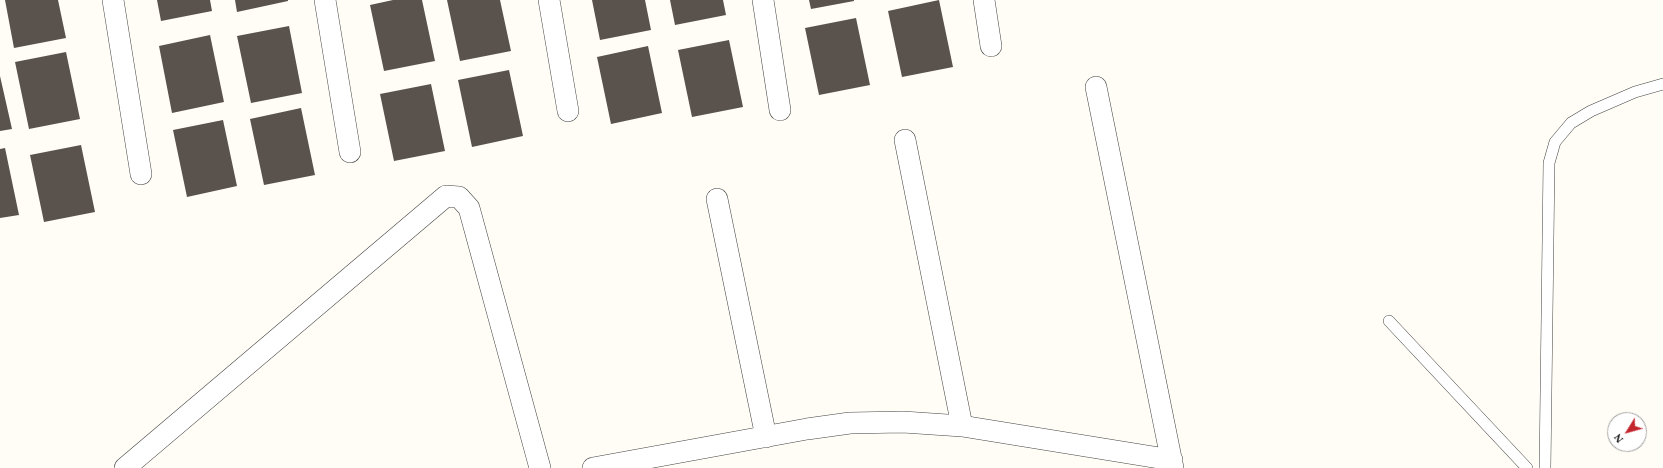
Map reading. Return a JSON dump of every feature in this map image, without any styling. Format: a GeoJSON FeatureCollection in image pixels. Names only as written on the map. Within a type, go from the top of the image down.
{"type":"FeatureCollection","features":[{"type":"Feature","properties":{"kind":"street"},"geometry":{"type":"LineString","coordinates":[[113,0],[142,174]]}},
{"type":"Feature","properties":{"kind":"street"},"geometry":{"type":"LineString","coordinates":[[326,0],[350,152]]}},
{"type":"Feature","properties":{"kind":"street"},"geometry":{"type":"LineString","coordinates":[[549,0],[568,111]]}},
{"type":"Feature","properties":{"kind":"street"},"geometry":{"type":"LineString","coordinates":[[762,0],[780,110]]}},
{"type":"Feature","properties":{"kind":"street"},"geometry":{"type":"LineString","coordinates":[[984,0],[991,46]]}},
{"type":"Feature","properties":{"kind":"street"},"geometry":{"type":"LineString","coordinates":[[593,468],[807,429],[850,423],[903,422],[962,426],[1172,464],[1096,87]]}},
{"type":"Feature","properties":{"kind":"street"},"geometry":{"type":"LineString","coordinates":[[905,140],[962,426]]}},
{"type":"Feature","properties":{"kind":"street"},"geometry":{"type":"LineString","coordinates":[[124,468],[446,196],[459,197],[470,208],[540,468]]}},
{"type":"Feature","properties":{"kind":"street"},"geometry":{"type":"LineString","coordinates":[[717,199],[766,437]]}},
{"type":"Feature","properties":{"kind":"lane"},"geometry":{"type":"LineString","coordinates":[[1545,468],[1549,163],[1555,142],[1571,123],[1591,111],[1635,92],[1663,84]]}},
{"type":"Feature","properties":{"kind":"lane"},"geometry":{"type":"LineString","coordinates":[[1389,321],[1528,468]]}},
{"type":"Feature","properties":{"kind":"building"},"geometry":{"type":"Polygon","coordinates":[[[5,0],[58,0],[66,38],[14,48],[5,0]]]}},
{"type":"Feature","properties":{"kind":"building"},"geometry":{"type":"Polygon","coordinates":[[[157,0],[210,0],[212,11],[161,21],[157,0]]]}},
{"type":"Feature","properties":{"kind":"building"},"geometry":{"type":"Polygon","coordinates":[[[235,0],[288,0],[288,1],[237,12],[235,0]]]}},
{"type":"Feature","properties":{"kind":"building"},"geometry":{"type":"Polygon","coordinates":[[[393,0],[422,0],[435,61],[384,71],[370,5],[393,0]]]}},
{"type":"Feature","properties":{"kind":"building"},"geometry":{"type":"Polygon","coordinates":[[[447,0],[500,0],[511,51],[460,61],[447,0]]]}},
{"type":"Feature","properties":{"kind":"building"},"geometry":{"type":"Polygon","coordinates":[[[592,0],[645,0],[651,30],[600,40],[592,0]]]}},
{"type":"Feature","properties":{"kind":"building"},"geometry":{"type":"Polygon","coordinates":[[[670,0],[723,0],[726,15],[675,25],[670,0]]]}},
{"type":"Feature","properties":{"kind":"building"},"geometry":{"type":"Polygon","coordinates":[[[809,0],[854,0],[854,1],[811,9],[809,0]]]}},
{"type":"Feature","properties":{"kind":"building"},"geometry":{"type":"Polygon","coordinates":[[[939,0],[953,67],[902,77],[888,11],[939,0]]]}},
{"type":"Feature","properties":{"kind":"building"},"geometry":{"type":"Polygon","coordinates":[[[856,18],[870,85],[819,95],[805,28],[856,18]]]}},
{"type":"Feature","properties":{"kind":"building"},"geometry":{"type":"Polygon","coordinates":[[[289,26],[302,93],[251,103],[237,36],[289,26]]]}},
{"type":"Feature","properties":{"kind":"building"},"geometry":{"type":"Polygon","coordinates":[[[210,35],[224,102],[172,113],[159,46],[210,35]]]}},
{"type":"Feature","properties":{"kind":"building"},"geometry":{"type":"Polygon","coordinates":[[[729,40],[743,107],[692,117],[678,50],[729,40]]]}},
{"type":"Feature","properties":{"kind":"building"},"geometry":{"type":"Polygon","coordinates":[[[648,46],[662,113],[611,124],[597,57],[648,46]]]}},
{"type":"Feature","properties":{"kind":"building"},"geometry":{"type":"Polygon","coordinates":[[[66,52],[80,119],[29,129],[15,62],[66,52]]]}},
{"type":"Feature","properties":{"kind":"building"},"geometry":{"type":"Polygon","coordinates":[[[509,70],[523,136],[472,147],[458,80],[509,70]]]}},
{"type":"Feature","properties":{"kind":"building"},"geometry":{"type":"Polygon","coordinates":[[[0,76],[12,129],[0,131],[0,76]]]}},
{"type":"Feature","properties":{"kind":"building"},"geometry":{"type":"Polygon","coordinates":[[[431,84],[445,151],[394,161],[380,94],[431,84]]]}},
{"type":"Feature","properties":{"kind":"building"},"geometry":{"type":"Polygon","coordinates":[[[301,108],[315,175],[264,185],[250,119],[301,108]]]}},
{"type":"Feature","properties":{"kind":"building"},"geometry":{"type":"Polygon","coordinates":[[[223,120],[237,186],[187,197],[173,130],[223,120]]]}},
{"type":"Feature","properties":{"kind":"building"},"geometry":{"type":"Polygon","coordinates":[[[81,145],[95,212],[44,222],[30,155],[81,145]]]}},
{"type":"Feature","properties":{"kind":"building"},"geometry":{"type":"Polygon","coordinates":[[[5,148],[19,215],[0,218],[0,149],[5,148]]]}}]}
